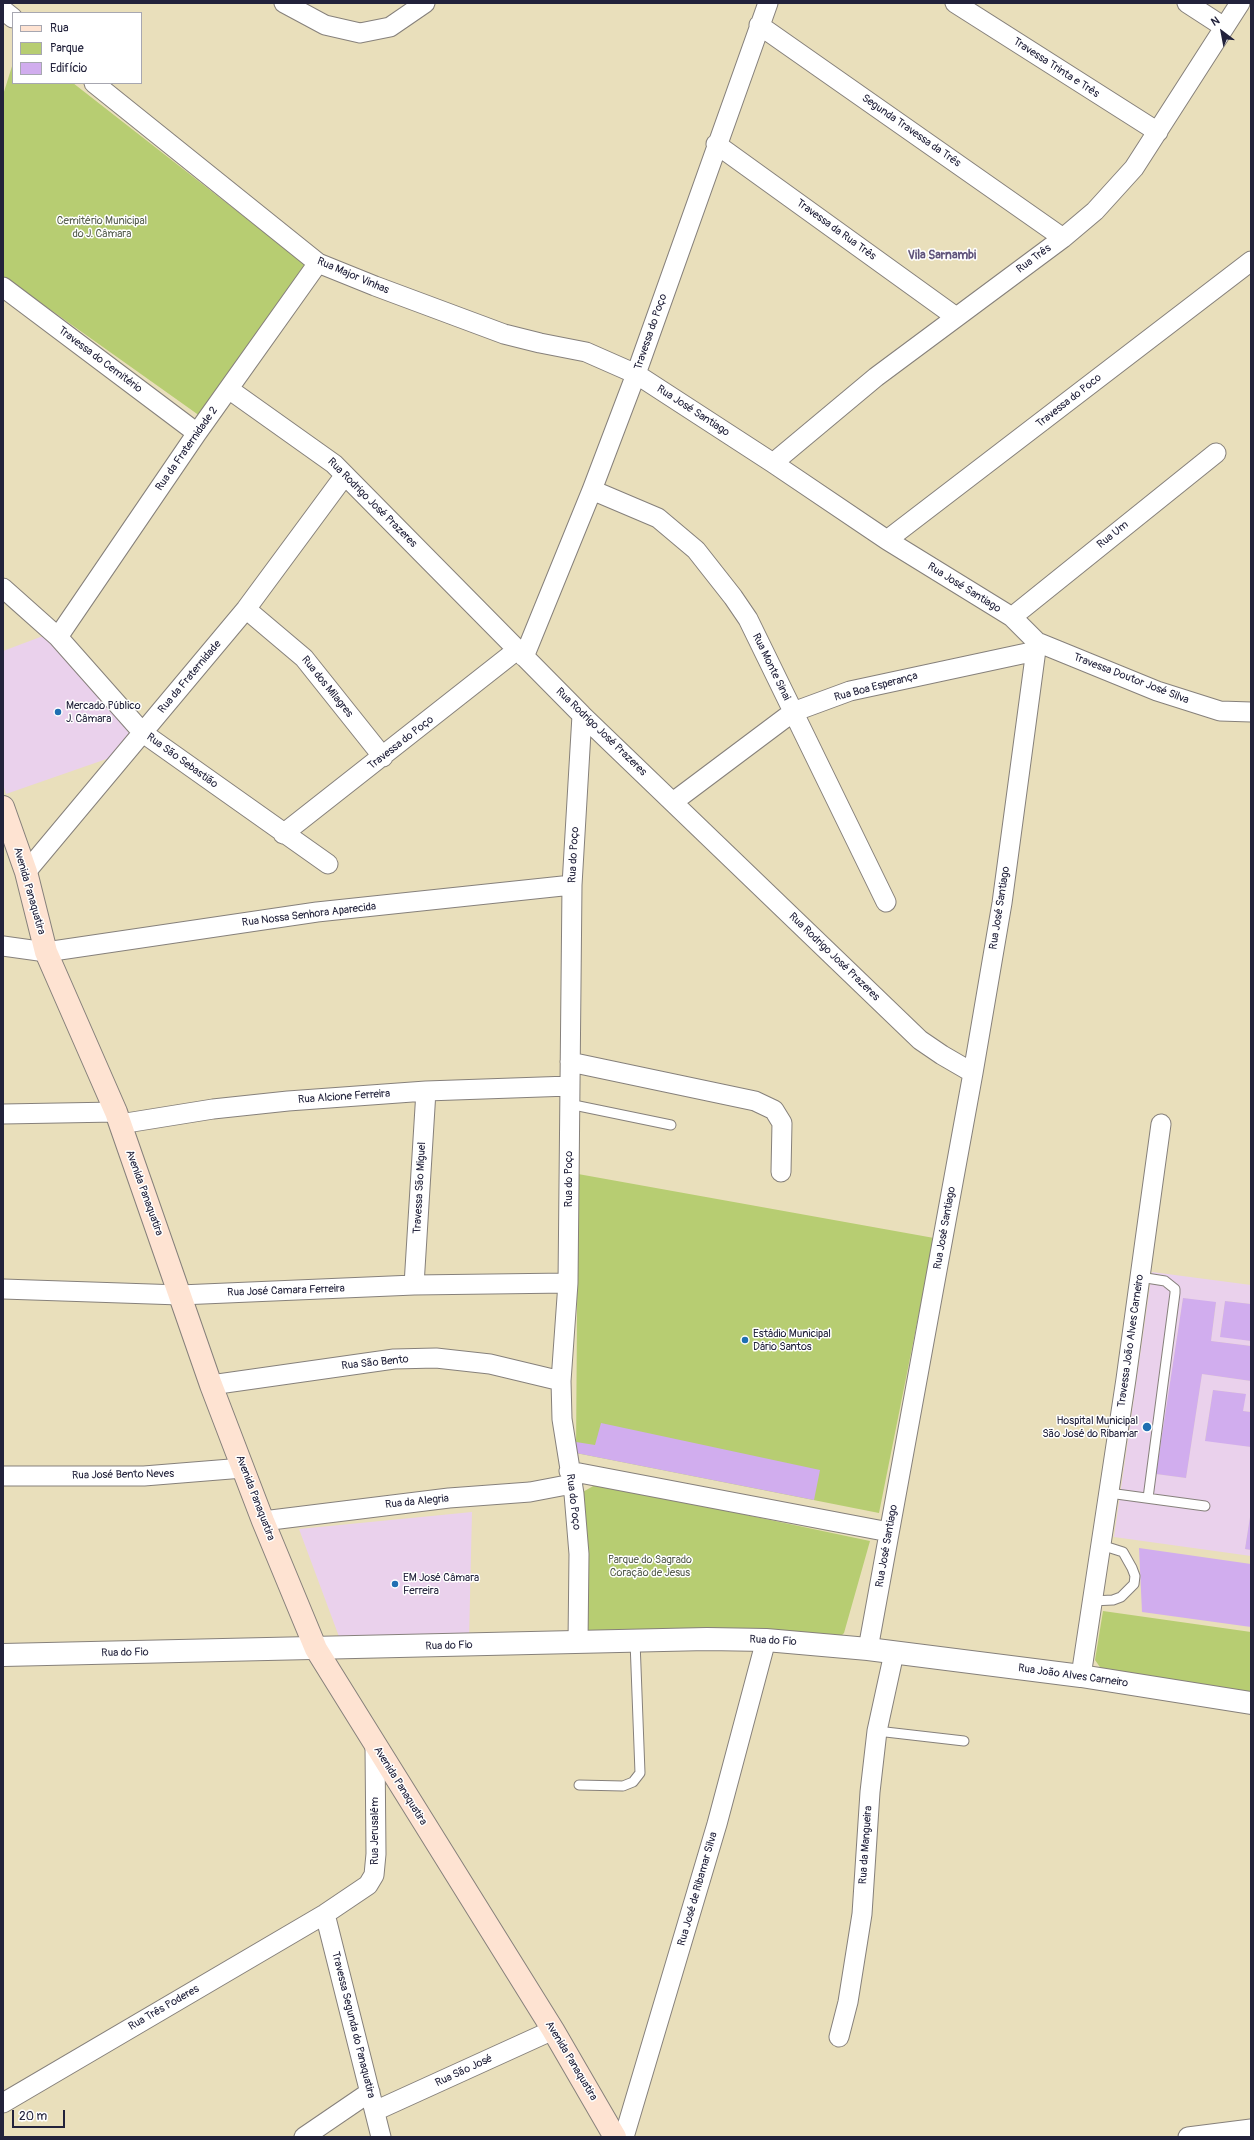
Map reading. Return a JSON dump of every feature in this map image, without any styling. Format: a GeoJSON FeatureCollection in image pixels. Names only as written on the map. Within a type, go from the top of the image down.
{"type":"FeatureCollection","features":[{"type":"Feature","properties":{"kind":"main road","name":"Avenida Panaquatira"},"geometry":{"type":"LineString","coordinates":[[3,807],[26,872],[46,952],[118,1118],[211,1385],[263,1521],[316,1649],[375,1747],[553,2030],[615,2137]]}},
{"type":"Feature","properties":{"kind":"street"},"geometry":{"type":"LineString","coordinates":[[284,3],[325,25],[360,33],[390,27],[425,3]]}},
{"type":"Feature","properties":{"kind":"street","name":"Travessa do Poço"},"geometry":{"type":"LineString","coordinates":[[283,834],[520,653],[592,490],[636,374],[716,144],[768,3]]}},
{"type":"Feature","properties":{"kind":"street","name":"Travessa Trinta e Três"},"geometry":{"type":"LineString","coordinates":[[955,3],[1158,132]]}},
{"type":"Feature","properties":{"kind":"street"},"geometry":{"type":"LineString","coordinates":[[1187,3],[1224,27]]}},
{"type":"Feature","properties":{"kind":"street","name":"Rua Três"},"geometry":{"type":"LineString","coordinates":[[773,463],[876,377],[1063,238],[1095,211],[1134,168],[1240,3]]}},
{"type":"Feature","properties":{"kind":"street"},"geometry":{"type":"LineString","coordinates":[[3,10],[12,17]]}},
{"type":"Feature","properties":{"kind":"street","name":"Segunda Travessa da Três"},"geometry":{"type":"LineString","coordinates":[[759,25],[1063,238]]}},
{"type":"Feature","properties":{"kind":"street","name":"Rua Major Vinhas"},"geometry":{"type":"LineString","coordinates":[[95,84],[318,263],[374,286],[504,334],[586,352],[636,374]]}},
{"type":"Feature","properties":{"kind":"street","name":"Travessa da Rua Três"},"geometry":{"type":"LineString","coordinates":[[716,144],[956,317]]}},
{"type":"Feature","properties":{"kind":"street","name":"Travessa do Poco"},"geometry":{"type":"LineString","coordinates":[[887,540],[1251,261]]}},
{"type":"Feature","properties":{"kind":"street","name":"Rua da Fraternidade 2"},"geometry":{"type":"LineString","coordinates":[[58,637],[197,433],[230,390],[318,263]]}},
{"type":"Feature","properties":{"kind":"street","name":"Travessa do Cemitério"},"geometry":{"type":"LineString","coordinates":[[3,287],[197,433]]}},
{"type":"Feature","properties":{"kind":"street","name":"Rua José Santiago"},"geometry":{"type":"LineString","coordinates":[[636,374],[773,463],[887,540],[1012,618],[1036,646],[1002,903],[973,1073],[868,1649]]}},
{"type":"Feature","properties":{"kind":"street","name":"Rua Rodrigo José Prazeres"},"geometry":{"type":"LineString","coordinates":[[230,390],[305,441],[346,475],[582,715],[920,1040],[973,1073]]}},
{"type":"Feature","properties":{"kind":"street","name":"Rua Um"},"geometry":{"type":"LineString","coordinates":[[1012,618],[1216,453]]}},
{"type":"Feature","properties":{"kind":"street","name":"Rua da Fraternidade"},"geometry":{"type":"LineString","coordinates":[[26,872],[246,609],[346,475]]}},
{"type":"Feature","properties":{"kind":"street","name":"Rua Monte Sinai"},"geometry":{"type":"LineString","coordinates":[[592,490],[658,518],[696,550],[719,578],[748,619],[886,902]]}},
{"type":"Feature","properties":{"kind":"street","name":"Rua São Sebastião"},"geometry":{"type":"LineString","coordinates":[[3,588],[58,637],[143,733],[283,834],[328,864]]}},
{"type":"Feature","properties":{"kind":"street","name":"Rua dos Milagres"},"geometry":{"type":"LineString","coordinates":[[246,609],[304,658],[383,757]]}},
{"type":"Feature","properties":{"kind":"street","name":"Rua Boa Esperança"},"geometry":{"type":"LineString","coordinates":[[673,802],[793,712],[850,691],[1036,646]]}},
{"type":"Feature","properties":{"kind":"street","name":"Travessa Doutor José Silva"},"geometry":{"type":"LineString","coordinates":[[1036,646],[1157,691],[1220,711],[1251,712]]}},
{"type":"Feature","properties":{"kind":"street","name":"Rua do Poço"},"geometry":{"type":"LineString","coordinates":[[578,1642],[580,1554],[562,1419],[562,1381],[568,1283],[572,885],[582,715]]}},
{"type":"Feature","properties":{"kind":"street","name":"Rua Nossa Senhora Aparecida"},"geometry":{"type":"LineString","coordinates":[[3,946],[46,952],[317,912],[572,885]]}},
{"type":"Feature","properties":{"kind":"street"},"geometry":{"type":"LineString","coordinates":[[570,1062],[755,1101],[774,1110],[782,1122],[781,1172]]}},
{"type":"Feature","properties":{"kind":"street","name":"Rua Alcione Ferreira"},"geometry":{"type":"LineString","coordinates":[[3,1114],[118,1118],[288,1101],[426,1091],[569,1095]]}},
{"type":"Feature","properties":{"kind":"street","name":"Travessa São Miguel"},"geometry":{"type":"LineString","coordinates":[[414,1286],[426,1091]]}},
{"type":"Feature","properties":{"kind":"street","name":"Travessa João Alves Carneiro"},"geometry":{"type":"LineString","coordinates":[[1081,1676],[1109,1493],[1161,1124]]}},
{"type":"Feature","properties":{"kind":"street","name":"Rua José Camara Ferreira"},"geometry":{"type":"LineString","coordinates":[[3,1289],[180,1295],[414,1286],[568,1283]]}},
{"type":"Feature","properties":{"kind":"street","name":"Rua São Bento"},"geometry":{"type":"LineString","coordinates":[[211,1385],[394,1359],[436,1358],[490,1364],[562,1381]]}},
{"type":"Feature","properties":{"kind":"street","name":"Rua José Bento Neves"},"geometry":{"type":"LineString","coordinates":[[3,1476],[144,1476],[243,1468]]}},
{"type":"Feature","properties":{"kind":"street"},"geometry":{"type":"LineString","coordinates":[[570,1478],[889,1532]]}},
{"type":"Feature","properties":{"kind":"street","name":"Rua da Alegria"},"geometry":{"type":"LineString","coordinates":[[263,1521],[450,1498],[530,1492],[570,1478]]}},
{"type":"Feature","properties":{"kind":"street","name":"Rua do Fio"},"geometry":{"type":"LineString","coordinates":[[3,1655],[578,1642],[766,1640],[868,1649],[894,1653]]}},
{"type":"Feature","properties":{"kind":"street","name":"Rua José de Ribamar Silva"},"geometry":{"type":"LineString","coordinates":[[624,2137],[717,1824],[766,1640]]}},
{"type":"Feature","properties":{"kind":"street","name":"Rua João Alves Carneiro"},"geometry":{"type":"LineString","coordinates":[[894,1653],[1081,1676],[1251,1703]]}},
{"type":"Feature","properties":{"kind":"street","name":"Rua da Mangueira"},"geometry":{"type":"LineString","coordinates":[[840,2036],[848,2002],[862,1914],[870,1792],[877,1731],[894,1653]]}},
{"type":"Feature","properties":{"kind":"street","name":"Rua Jerusalém"},"geometry":{"type":"LineString","coordinates":[[325,1914],[359,1893],[368,1885],[374,1875],[376,1854],[375,1747]]}},
{"type":"Feature","properties":{"kind":"street","name":"Travessa Segunda do Panaquatira"},"geometry":{"type":"LineString","coordinates":[[325,1914],[380,2137]]}},
{"type":"Feature","properties":{"kind":"street","name":"Rua Três Poderes"},"geometry":{"type":"LineString","coordinates":[[3,2103],[325,1914]]}},
{"type":"Feature","properties":{"kind":"street","name":"Rua São José"},"geometry":{"type":"LineString","coordinates":[[375,2112],[553,2030]]}},
{"type":"Feature","properties":{"kind":"street"},"geometry":{"type":"LineString","coordinates":[[304,2137],[370,2092]]}},
{"type":"Feature","properties":{"kind":"street"},"geometry":{"type":"LineString","coordinates":[[1188,2137],[1251,2129]]}},
{"type":"Feature","properties":{"kind":"lane"},"geometry":{"type":"LineString","coordinates":[[569,1095],[670,1125]]}},
{"type":"Feature","properties":{"kind":"lane"},"geometry":{"type":"LineString","coordinates":[[1140,1277],[1166,1281],[1175,1289],[1176,1293],[1148,1498]]}},
{"type":"Feature","properties":{"kind":"lane"},"geometry":{"type":"LineString","coordinates":[[1109,1493],[1205,1506]]}},
{"type":"Feature","properties":{"kind":"lane"},"geometry":{"type":"LineString","coordinates":[[1092,1601],[1113,1600],[1122,1597],[1134,1584],[1135,1576],[1122,1552],[1101,1546]]}},
{"type":"Feature","properties":{"kind":"lane"},"geometry":{"type":"LineString","coordinates":[[579,1785],[623,1786],[633,1782],[640,1773],[635,1641]]}},
{"type":"Feature","properties":{"kind":"lane"},"geometry":{"type":"LineString","coordinates":[[877,1731],[964,1741]]}},
{"type":"Feature","properties":{"kind":"shaded area","name":"Mercado Público J. Câmara"},"geometry":{"type":"Polygon","coordinates":[[[43,636],[99,690],[129,733],[130,739],[118,755],[6,794],[3,784],[3,651],[43,636]]]}},
{"type":"Feature","properties":{"kind":"shaded area","name":"Hospital Municipal São José do Ribamar"},"geometry":{"type":"Polygon","coordinates":[[[1152,1272],[1251,1285],[1251,1304],[1225,1301],[1220,1336],[1251,1341],[1251,1346],[1211,1341],[1216,1303],[1183,1298],[1156,1474],[1186,1478],[1202,1374],[1251,1381],[1251,1412],[1243,1411],[1245,1394],[1213,1390],[1205,1440],[1251,1447],[1251,1511],[1245,1549],[1251,1550],[1251,1556],[1114,1537],[1152,1272]]]}},
{"type":"Feature","properties":{"kind":"shaded area","name":"EM José Câmara Ferreira"},"geometry":{"type":"Polygon","coordinates":[[[472,1512],[469,1640],[341,1642],[299,1529],[472,1512]]]}},
{"type":"Feature","properties":{"kind":"green space","name":"Cemitério Municipal do J. Câmara"},"geometry":{"type":"Polygon","coordinates":[[[12,66],[12,84],[74,84],[306,265],[200,416],[3,276],[3,95],[12,66]]]}},
{"type":"Feature","properties":{"kind":"green space","name":"Estádio Municipal Dário Santos"},"geometry":{"type":"Polygon","coordinates":[[[578,1174],[934,1238],[879,1513],[576,1453],[578,1174]]]}},
{"type":"Feature","properties":{"kind":"green space","name":"Parque do Sagrado Coração de Jesus"},"geometry":{"type":"Polygon","coordinates":[[[595,1485],[604,1485],[870,1541],[844,1633],[841,1636],[588,1638],[581,1493],[595,1485]]]}},
{"type":"Feature","properties":{"kind":"green space"},"geometry":{"type":"Polygon","coordinates":[[[1103,1611],[1251,1632],[1251,1693],[1102,1670],[1095,1660],[1103,1611]]]}},
{"type":"Feature","properties":{"kind":"building"},"geometry":{"type":"Polygon","coordinates":[[[1183,1298],[1216,1302],[1211,1341],[1251,1346],[1251,1381],[1202,1374],[1186,1478],[1156,1474],[1183,1298]]]}},
{"type":"Feature","properties":{"kind":"building"},"geometry":{"type":"Polygon","coordinates":[[[1225,1301],[1251,1304],[1251,1341],[1220,1337],[1225,1301]]]}},
{"type":"Feature","properties":{"kind":"building"},"geometry":{"type":"Polygon","coordinates":[[[1213,1390],[1246,1394],[1243,1411],[1251,1412],[1251,1447],[1205,1441],[1213,1390]]]}},
{"type":"Feature","properties":{"kind":"building"},"geometry":{"type":"Polygon","coordinates":[[[601,1423],[820,1470],[814,1500],[576,1453],[576,1442],[595,1445],[601,1423]]]}},
{"type":"Feature","properties":{"kind":"building"},"geometry":{"type":"Polygon","coordinates":[[[1251,1517],[1251,1550],[1245,1549],[1251,1517]]]}},
{"type":"Feature","properties":{"kind":"building"},"geometry":{"type":"Polygon","coordinates":[[[1139,1548],[1251,1564],[1251,1627],[1142,1612],[1139,1548]]]}},
{"type":"Feature","properties":{"kind":"place","name":"Mercado Público J. Câmara"},"geometry":{"type":"Point","coordinates":[58,712]}},
{"type":"Feature","properties":{"kind":"place","name":"Estádio Municipal Dário Santos"},"geometry":{"type":"Point","coordinates":[745,1340]}},
{"type":"Feature","properties":{"kind":"place","name":"Hospital Municipal São José do Ribamar"},"geometry":{"type":"Point","coordinates":[1147,1427]}},
{"type":"Feature","properties":{"kind":"place","name":"EM José Câmara Ferreira"},"geometry":{"type":"Point","coordinates":[395,1584]}},
{"type":"Feature","properties":{"kind":"district","name":"Vila Sarnambi"},"geometry":{"type":"Point","coordinates":[942,256]}}]}
